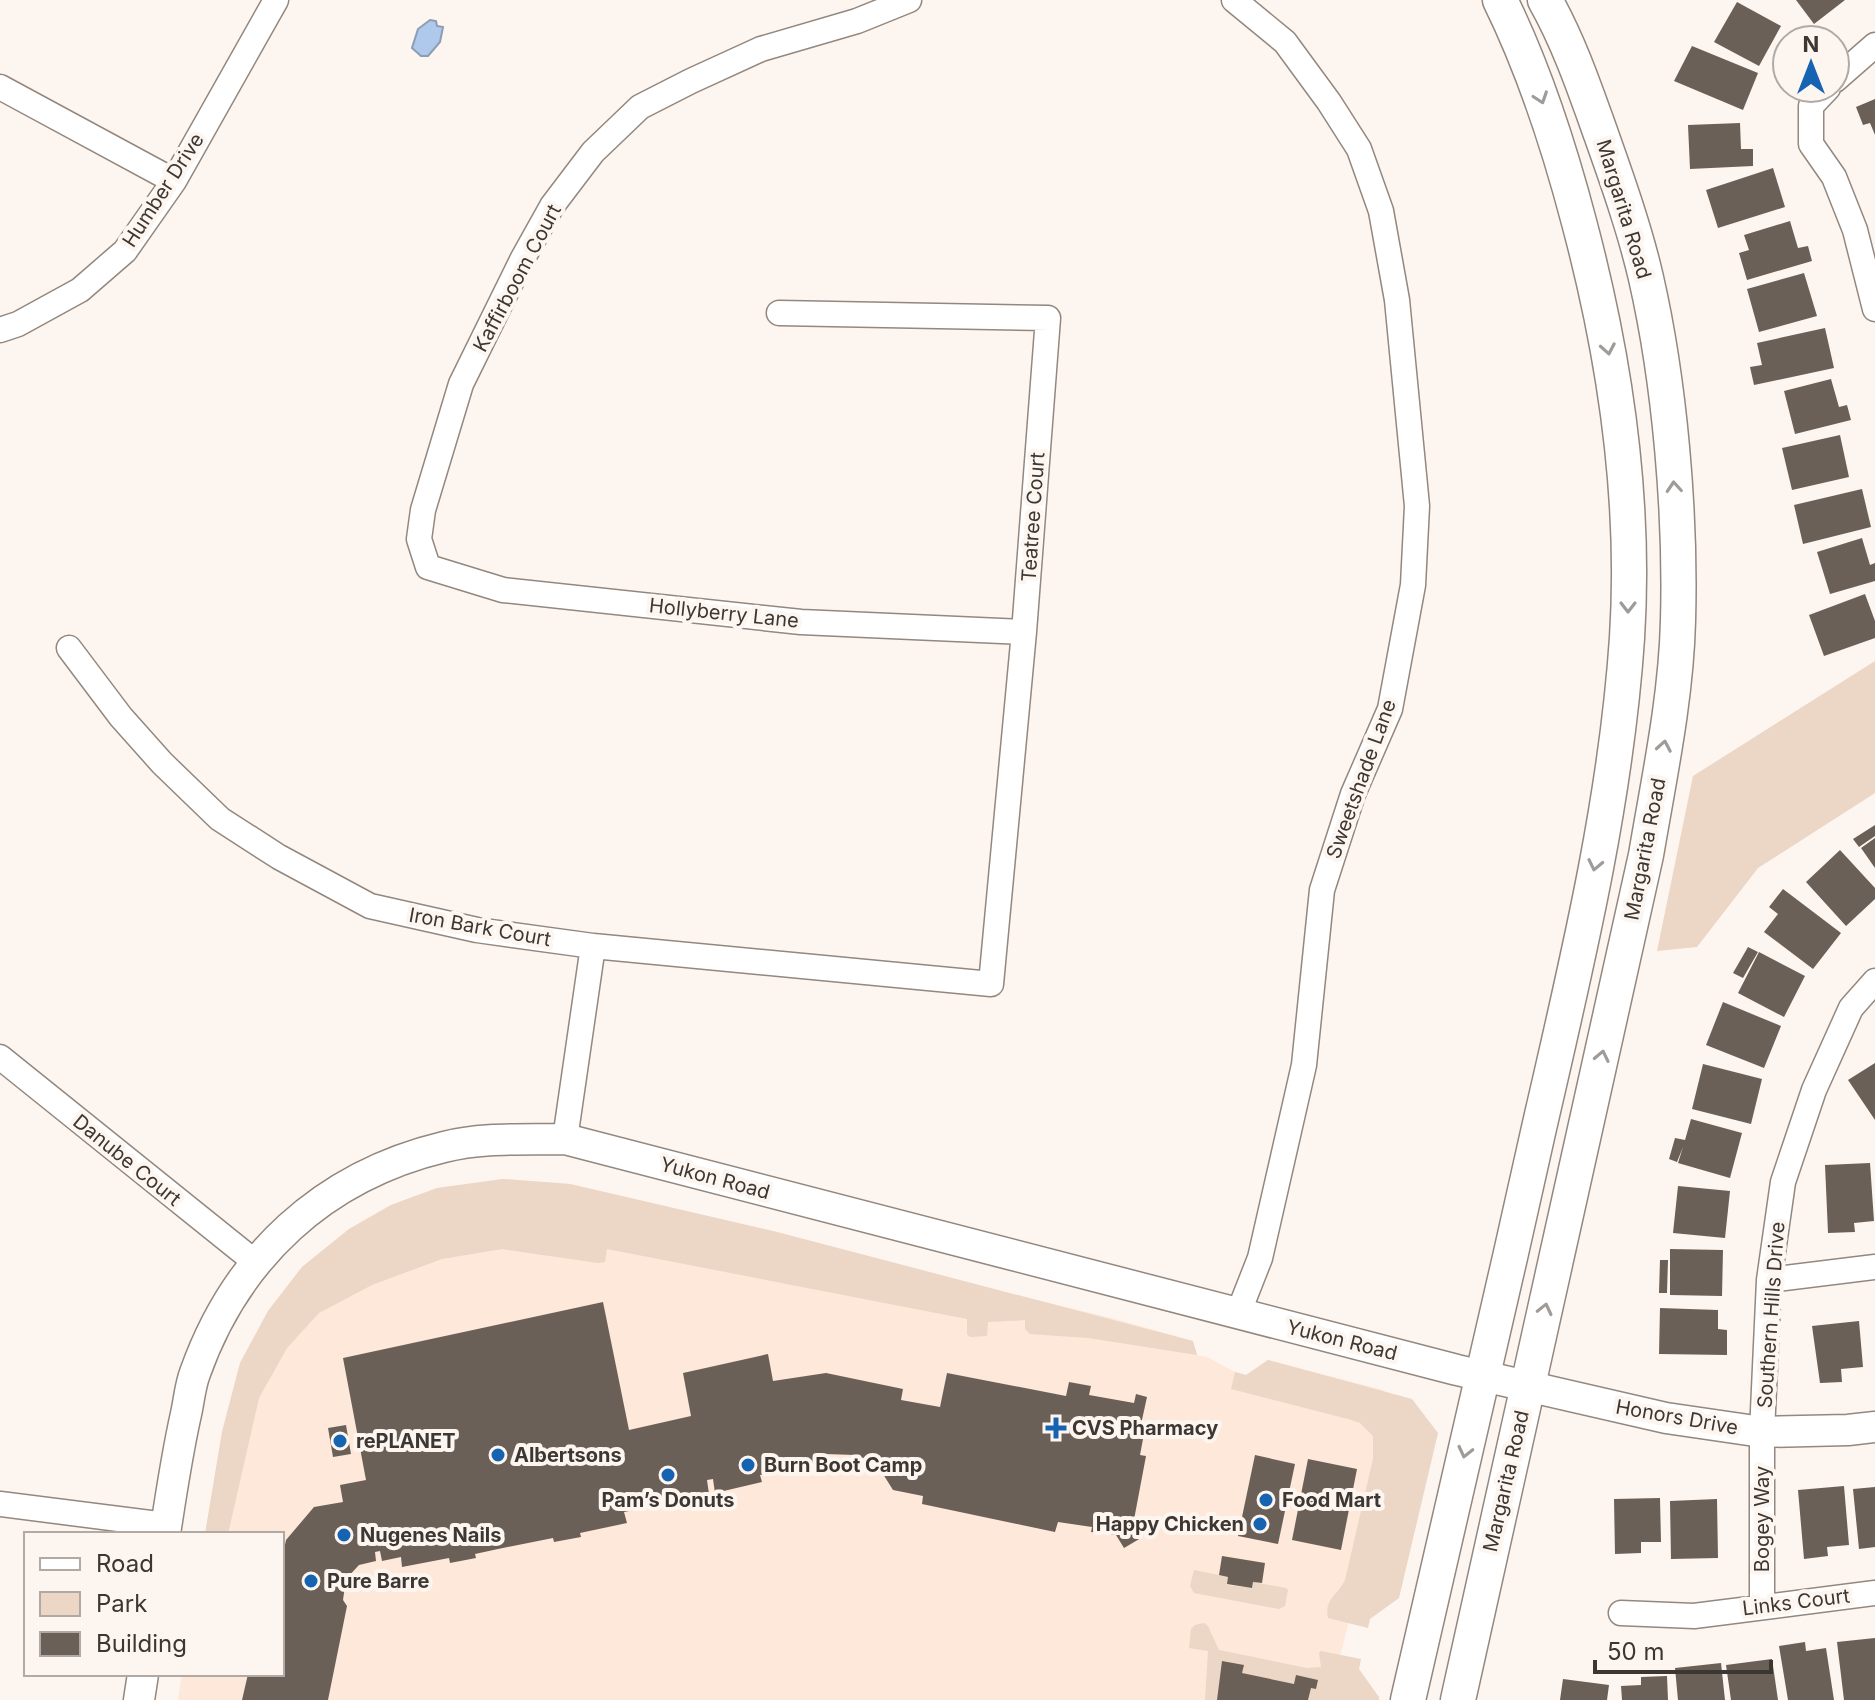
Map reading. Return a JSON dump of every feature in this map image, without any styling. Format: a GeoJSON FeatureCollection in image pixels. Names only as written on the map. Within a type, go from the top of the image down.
{"type":"FeatureCollection","features":[{"type":"Feature","properties":{"kind":"main road"},"geometry":{"type":"LineString","coordinates":[[1408,1700],[1560,1037],[1603,825],[1619,724],[1628,634],[1628,524],[1623,444],[1599,299],[1557,143],[1533,73],[1506,13],[1552,2]]}},
{"type":"Feature","properties":{"kind":"main road","name":"Margarita Road"},"geometry":{"type":"LineString","coordinates":[[1458,1700],[1646,855],[1669,720],[1678,622],[1673,471],[1663,378],[1646,278],[1617,179],[1552,2]]}},
{"type":"Feature","properties":{"kind":"street","name":"Humber Drive"},"geometry":{"type":"LineString","coordinates":[[0,330],[18,324],[80,290],[125,251],[174,181],[276,0]]}},
{"type":"Feature","properties":{"kind":"street","name":"Kaffirboom Court"},"geometry":{"type":"LineString","coordinates":[[428,567],[419,539],[423,510],[461,384],[552,206],[593,152],[640,107],[691,81],[761,49],[857,21],[909,0]]}},
{"type":"Feature","properties":{"kind":"street","name":"Sweetshade Lane"},"geometry":{"type":"LineString","coordinates":[[1234,0],[1285,42],[1359,149],[1381,211],[1397,300],[1417,506],[1413,585],[1390,709],[1353,794],[1322,890],[1304,1065],[1260,1258],[1238,1314]]}},
{"type":"Feature","properties":{"kind":"street"},"geometry":{"type":"LineString","coordinates":[[1851,66],[1875,45]]}},
{"type":"Feature","properties":{"kind":"street"},"geometry":{"type":"LineString","coordinates":[[0,87],[174,181]]}},
{"type":"Feature","properties":{"kind":"street"},"geometry":{"type":"LineString","coordinates":[[1813,104],[1811,144],[1834,177],[1855,230],[1875,309]]}},
{"type":"Feature","properties":{"kind":"street","name":"Teatree Court"},"geometry":{"type":"LineString","coordinates":[[779,313],[1048,318],[1024,632],[991,984]]}},
{"type":"Feature","properties":{"kind":"street","name":"Hollyberry Lane"},"geometry":{"type":"LineString","coordinates":[[428,567],[503,590],[801,622],[1024,632]]}},
{"type":"Feature","properties":{"kind":"street","name":"Iron Bark Court"},"geometry":{"type":"LineString","coordinates":[[69,648],[121,717],[162,763],[220,819],[279,857],[370,906],[477,930],[593,946],[991,984]]}},
{"type":"Feature","properties":{"kind":"street"},"geometry":{"type":"LineString","coordinates":[[565,1139],[593,946]]}},
{"type":"Feature","properties":{"kind":"street","name":"Southern Hills Drive"},"geometry":{"type":"LineString","coordinates":[[1762,1432],[1769,1280],[1783,1182],[1814,1090],[1851,1008],[1875,981]]}},
{"type":"Feature","properties":{"kind":"street","name":"Danube Court"},"geometry":{"type":"LineString","coordinates":[[0,1057],[255,1262]]}},
{"type":"Feature","properties":{"kind":"street","name":"Yukon Road"},"geometry":{"type":"LineString","coordinates":[[165,1529],[193,1377],[228,1299],[255,1262],[277,1237],[306,1212],[347,1185],[394,1162],[446,1146],[494,1140],[565,1139],[1482,1376]]}},
{"type":"Feature","properties":{"kind":"street"},"geometry":{"type":"LineString","coordinates":[[1769,1280],[1875,1267]]}},
{"type":"Feature","properties":{"kind":"street","name":"Honors Drive"},"geometry":{"type":"LineString","coordinates":[[1482,1376],[1666,1418],[1762,1432],[1875,1427]]}},
{"type":"Feature","properties":{"kind":"street","name":"Bogey Way"},"geometry":{"type":"LineString","coordinates":[[1762,1432],[1762,1606]]}},
{"type":"Feature","properties":{"kind":"street"},"geometry":{"type":"LineString","coordinates":[[0,1504],[165,1529]]}},
{"type":"Feature","properties":{"kind":"street","name":"Links Court"},"geometry":{"type":"LineString","coordinates":[[1621,1613],[1694,1616],[1875,1593]]}},
{"type":"Feature","properties":{"kind":"street"},"geometry":{"type":"LineString","coordinates":[[139,1700],[143,1676]]}},
{"type":"Feature","properties":{"kind":"shaded area"},"geometry":{"type":"Polygon","coordinates":[[[503,1179],[570,1184],[777,1232],[1193,1341],[1197,1355],[1246,1375],[1268,1360],[1383,1390],[1391,1404],[1349,1621],[1329,1700],[178,1700],[182,1676],[284,1676],[284,1532],[205,1532],[222,1432],[240,1363],[268,1311],[302,1267],[349,1229],[391,1205],[437,1188],[503,1179]]]}},
{"type":"Feature","properties":{"kind":"green space"},"geometry":{"type":"Polygon","coordinates":[[[1875,661],[1875,793],[1758,868],[1697,947],[1657,951],[1693,776],[1875,661]]]}},
{"type":"Feature","properties":{"kind":"green space"},"geometry":{"type":"Polygon","coordinates":[[[503,1179],[570,1184],[777,1232],[1193,1341],[1197,1355],[1088,1338],[1030,1334],[1025,1329],[1025,1320],[988,1322],[987,1336],[970,1337],[967,1334],[967,1319],[607,1249],[605,1262],[598,1263],[502,1249],[442,1259],[372,1285],[319,1313],[287,1348],[259,1398],[228,1532],[205,1532],[222,1432],[240,1363],[268,1311],[302,1267],[349,1229],[391,1205],[437,1188],[503,1179]]]}},
{"type":"Feature","properties":{"kind":"green space"},"geometry":{"type":"Polygon","coordinates":[[[1268,1360],[1412,1399],[1438,1433],[1399,1598],[1370,1619],[1368,1628],[1328,1618],[1327,1612],[1345,1580],[1373,1459],[1373,1436],[1360,1423],[1348,1419],[1231,1389],[1235,1372],[1246,1375],[1268,1360]]]}},
{"type":"Feature","properties":{"kind":"green space"},"geometry":{"type":"Polygon","coordinates":[[[1194,1570],[1228,1577],[1227,1585],[1252,1588],[1253,1582],[1286,1588],[1285,1606],[1279,1609],[1194,1593],[1190,1586],[1194,1570]]]}},
{"type":"Feature","properties":{"kind":"green space"},"geometry":{"type":"Polygon","coordinates":[[[1204,1623],[1219,1650],[1307,1668],[1321,1667],[1321,1651],[1361,1659],[1359,1669],[1379,1700],[1205,1700],[1208,1651],[1189,1648],[1191,1629],[1204,1623]]]}},
{"type":"Feature","properties":{"kind":"water"},"geometry":{"type":"Polygon","coordinates":[[[430,20],[443,27],[440,42],[428,56],[421,56],[412,48],[418,29],[430,20]]]}},
{"type":"Feature","properties":{"kind":"building"},"geometry":{"type":"Polygon","coordinates":[[[1796,0],[1845,0],[1814,24],[1796,0]]]}},
{"type":"Feature","properties":{"kind":"building"},"geometry":{"type":"Polygon","coordinates":[[[1737,2],[1777,24],[1771,24],[1771,44],[1759,66],[1714,42],[1737,2]]]}},
{"type":"Feature","properties":{"kind":"building"},"geometry":{"type":"Polygon","coordinates":[[[1692,46],[1758,73],[1743,110],[1674,81],[1692,46]]]}},
{"type":"Feature","properties":{"kind":"building"},"geometry":{"type":"Polygon","coordinates":[[[1875,99],[1875,135],[1870,123],[1863,125],[1856,107],[1875,99]]]}},
{"type":"Feature","properties":{"kind":"building"},"geometry":{"type":"Polygon","coordinates":[[[1740,123],[1741,149],[1753,149],[1753,166],[1690,169],[1688,125],[1740,123]]]}},
{"type":"Feature","properties":{"kind":"building"},"geometry":{"type":"Polygon","coordinates":[[[1773,168],[1785,207],[1718,228],[1706,190],[1773,168]]]}},
{"type":"Feature","properties":{"kind":"building"},"geometry":{"type":"Polygon","coordinates":[[[1790,221],[1798,248],[1808,246],[1812,261],[1747,280],[1739,253],[1749,250],[1744,235],[1790,221]]]}},
{"type":"Feature","properties":{"kind":"building"},"geometry":{"type":"Polygon","coordinates":[[[1804,273],[1817,316],[1759,332],[1747,289],[1804,273]]]}},
{"type":"Feature","properties":{"kind":"building"},"geometry":{"type":"Polygon","coordinates":[[[1825,328],[1834,368],[1754,385],[1750,367],[1762,365],[1757,343],[1825,328]]]}},
{"type":"Feature","properties":{"kind":"building"},"geometry":{"type":"Polygon","coordinates":[[[1831,379],[1839,407],[1847,405],[1851,420],[1795,434],[1784,391],[1831,379]]]}},
{"type":"Feature","properties":{"kind":"building"},"geometry":{"type":"Polygon","coordinates":[[[1840,435],[1849,477],[1792,490],[1782,448],[1840,435]]]}},
{"type":"Feature","properties":{"kind":"building"},"geometry":{"type":"Polygon","coordinates":[[[1862,489],[1871,527],[1803,544],[1794,505],[1862,489]]]}},
{"type":"Feature","properties":{"kind":"building"},"geometry":{"type":"Polygon","coordinates":[[[1862,538],[1870,565],[1875,563],[1875,581],[1830,594],[1817,552],[1862,538]]]}},
{"type":"Feature","properties":{"kind":"building"},"geometry":{"type":"Polygon","coordinates":[[[1865,594],[1875,621],[1875,638],[1824,656],[1809,615],[1865,594]]]}},
{"type":"Feature","properties":{"kind":"building"},"geometry":{"type":"Polygon","coordinates":[[[1875,825],[1875,836],[1859,847],[1853,839],[1875,825]]]}},
{"type":"Feature","properties":{"kind":"building"},"geometry":{"type":"Polygon","coordinates":[[[1875,838],[1875,868],[1861,848],[1875,838]]]}},
{"type":"Feature","properties":{"kind":"building"},"geometry":{"type":"Polygon","coordinates":[[[1840,850],[1875,888],[1875,899],[1846,926],[1806,882],[1840,850]]]}},
{"type":"Feature","properties":{"kind":"building"},"geometry":{"type":"Polygon","coordinates":[[[1783,889],[1841,933],[1813,969],[1764,932],[1778,914],[1769,907],[1783,889]]]}},
{"type":"Feature","properties":{"kind":"building"},"geometry":{"type":"Polygon","coordinates":[[[1748,947],[1758,952],[1743,978],[1733,973],[1748,947]]]}},
{"type":"Feature","properties":{"kind":"building"},"geometry":{"type":"Polygon","coordinates":[[[1759,952],[1805,976],[1784,1017],[1738,993],[1759,952]]]}},
{"type":"Feature","properties":{"kind":"building"},"geometry":{"type":"Polygon","coordinates":[[[1723,1002],[1781,1026],[1764,1068],[1706,1045],[1723,1002]]]}},
{"type":"Feature","properties":{"kind":"building"},"geometry":{"type":"Polygon","coordinates":[[[1875,1063],[1875,1120],[1848,1080],[1875,1063]]]}},
{"type":"Feature","properties":{"kind":"building"},"geometry":{"type":"Polygon","coordinates":[[[1703,1064],[1762,1079],[1751,1124],[1692,1109],[1703,1064]]]}},
{"type":"Feature","properties":{"kind":"building"},"geometry":{"type":"Polygon","coordinates":[[[1691,1119],[1742,1133],[1730,1178],[1678,1163],[1683,1147],[1677,1162],[1669,1159],[1675,1138],[1685,1140],[1691,1119]]]}},
{"type":"Feature","properties":{"kind":"building"},"geometry":{"type":"Polygon","coordinates":[[[1870,1163],[1874,1221],[1854,1223],[1855,1232],[1828,1233],[1825,1165],[1870,1163]]]}},
{"type":"Feature","properties":{"kind":"building"},"geometry":{"type":"Polygon","coordinates":[[[1678,1186],[1730,1191],[1725,1238],[1673,1233],[1678,1186]]]}},
{"type":"Feature","properties":{"kind":"building"},"geometry":{"type":"Polygon","coordinates":[[[1670,1249],[1723,1250],[1722,1296],[1670,1295],[1670,1249]]]}},
{"type":"Feature","properties":{"kind":"building"},"geometry":{"type":"Polygon","coordinates":[[[1660,1260],[1668,1260],[1667,1293],[1659,1293],[1660,1260]]]}},
{"type":"Feature","properties":{"kind":"building"},"geometry":{"type":"Polygon","coordinates":[[[603,1302],[629,1430],[691,1416],[683,1373],[768,1354],[773,1381],[826,1373],[903,1389],[901,1400],[940,1407],[947,1373],[1066,1396],[1069,1382],[1091,1386],[1089,1395],[1134,1403],[1136,1394],[1147,1397],[1138,1438],[1143,1439],[1140,1455],[1146,1456],[1133,1525],[1141,1538],[1124,1548],[1116,1535],[1091,1532],[1092,1527],[1058,1522],[1055,1532],[922,1504],[923,1496],[893,1490],[883,1474],[863,1458],[825,1454],[816,1458],[820,1461],[812,1472],[805,1467],[760,1475],[762,1482],[715,1493],[713,1479],[707,1480],[709,1494],[652,1507],[650,1497],[643,1498],[645,1508],[624,1512],[627,1523],[580,1533],[581,1537],[554,1542],[553,1538],[475,1554],[476,1558],[450,1563],[449,1558],[402,1567],[401,1557],[382,1561],[380,1551],[375,1552],[376,1561],[359,1565],[346,1579],[343,1600],[347,1606],[328,1700],[242,1700],[248,1676],[284,1676],[286,1540],[314,1507],[343,1502],[340,1485],[366,1480],[343,1358],[603,1302]]]}},
{"type":"Feature","properties":{"kind":"building"},"geometry":{"type":"Polygon","coordinates":[[[1660,1308],[1718,1310],[1718,1329],[1727,1330],[1727,1355],[1659,1354],[1660,1308]]]}},
{"type":"Feature","properties":{"kind":"building"},"geometry":{"type":"Polygon","coordinates":[[[1859,1321],[1863,1367],[1841,1369],[1842,1382],[1820,1383],[1812,1326],[1859,1321]]]}},
{"type":"Feature","properties":{"kind":"building","name":"rePLANET"},"geometry":{"type":"Polygon","coordinates":[[[346,1425],[351,1454],[333,1457],[328,1428],[346,1425]]]}},
{"type":"Feature","properties":{"kind":"building","name":"Food Mart"},"geometry":{"type":"Polygon","coordinates":[[[1255,1455],[1295,1464],[1278,1544],[1238,1536],[1255,1455]]]}},
{"type":"Feature","properties":{"kind":"building"},"geometry":{"type":"Polygon","coordinates":[[[1308,1459],[1357,1469],[1341,1550],[1292,1540],[1308,1459]]]}},
{"type":"Feature","properties":{"kind":"building"},"geometry":{"type":"Polygon","coordinates":[[[1844,1486],[1849,1545],[1827,1547],[1828,1556],[1804,1559],[1798,1490],[1844,1486]]]}},
{"type":"Feature","properties":{"kind":"building"},"geometry":{"type":"Polygon","coordinates":[[[1875,1487],[1875,1547],[1859,1549],[1853,1489],[1875,1487]]]}},
{"type":"Feature","properties":{"kind":"building"},"geometry":{"type":"Polygon","coordinates":[[[1660,1498],[1661,1542],[1641,1542],[1641,1553],[1615,1554],[1614,1499],[1660,1498]]]}},
{"type":"Feature","properties":{"kind":"building"},"geometry":{"type":"Polygon","coordinates":[[[1717,1499],[1718,1558],[1671,1559],[1670,1501],[1717,1499]]]}},
{"type":"Feature","properties":{"kind":"building"},"geometry":{"type":"Polygon","coordinates":[[[1222,1556],[1265,1563],[1262,1583],[1253,1582],[1252,1588],[1227,1584],[1228,1577],[1219,1575],[1222,1556]]]}},
{"type":"Feature","properties":{"kind":"building"},"geometry":{"type":"Polygon","coordinates":[[[1875,1638],[1875,1700],[1844,1700],[1837,1642],[1875,1638]]]}},
{"type":"Feature","properties":{"kind":"building"},"geometry":{"type":"Polygon","coordinates":[[[1805,1642],[1806,1651],[1826,1648],[1834,1700],[1788,1700],[1779,1646],[1805,1642]]]}},
{"type":"Feature","properties":{"kind":"building"},"geometry":{"type":"Polygon","coordinates":[[[1772,1659],[1778,1700],[1731,1700],[1726,1665],[1772,1659]]]}},
{"type":"Feature","properties":{"kind":"building"},"geometry":{"type":"Polygon","coordinates":[[[1222,1661],[1244,1665],[1242,1673],[1294,1684],[1296,1675],[1318,1680],[1316,1689],[1311,1688],[1308,1700],[1217,1700],[1222,1661]]]}},
{"type":"Feature","properties":{"kind":"building"},"geometry":{"type":"Polygon","coordinates":[[[1721,1663],[1725,1700],[1678,1700],[1675,1668],[1721,1663]]]}},
{"type":"Feature","properties":{"kind":"building"},"geometry":{"type":"Polygon","coordinates":[[[1667,1676],[1668,1700],[1622,1700],[1621,1686],[1641,1685],[1641,1677],[1667,1676]]]}},
{"type":"Feature","properties":{"kind":"building"},"geometry":{"type":"Polygon","coordinates":[[[1563,1679],[1609,1685],[1607,1700],[1560,1700],[1563,1679]]]}},
{"type":"Feature","properties":{"kind":"place","name":"CVS Pharmacy"},"geometry":{"type":"Point","coordinates":[1056,1428]}},
{"type":"Feature","properties":{"kind":"place","name":"rePLANET"},"geometry":{"type":"Point","coordinates":[340,1441]}},
{"type":"Feature","properties":{"kind":"place","name":"Albertsons"},"geometry":{"type":"Point","coordinates":[498,1455]}},
{"type":"Feature","properties":{"kind":"place","name":"Burn Boot Camp"},"geometry":{"type":"Point","coordinates":[748,1465]}},
{"type":"Feature","properties":{"kind":"place","name":"Pam’s Donuts"},"geometry":{"type":"Point","coordinates":[668,1475]}},
{"type":"Feature","properties":{"kind":"place","name":"Food Mart"},"geometry":{"type":"Point","coordinates":[1266,1500]}},
{"type":"Feature","properties":{"kind":"place","name":"Happy Chicken"},"geometry":{"type":"Point","coordinates":[1260,1524]}},
{"type":"Feature","properties":{"kind":"place","name":"Nugenes Nails"},"geometry":{"type":"Point","coordinates":[344,1535]}},
{"type":"Feature","properties":{"kind":"place","name":"Pure Barre"},"geometry":{"type":"Point","coordinates":[311,1581]}}]}
